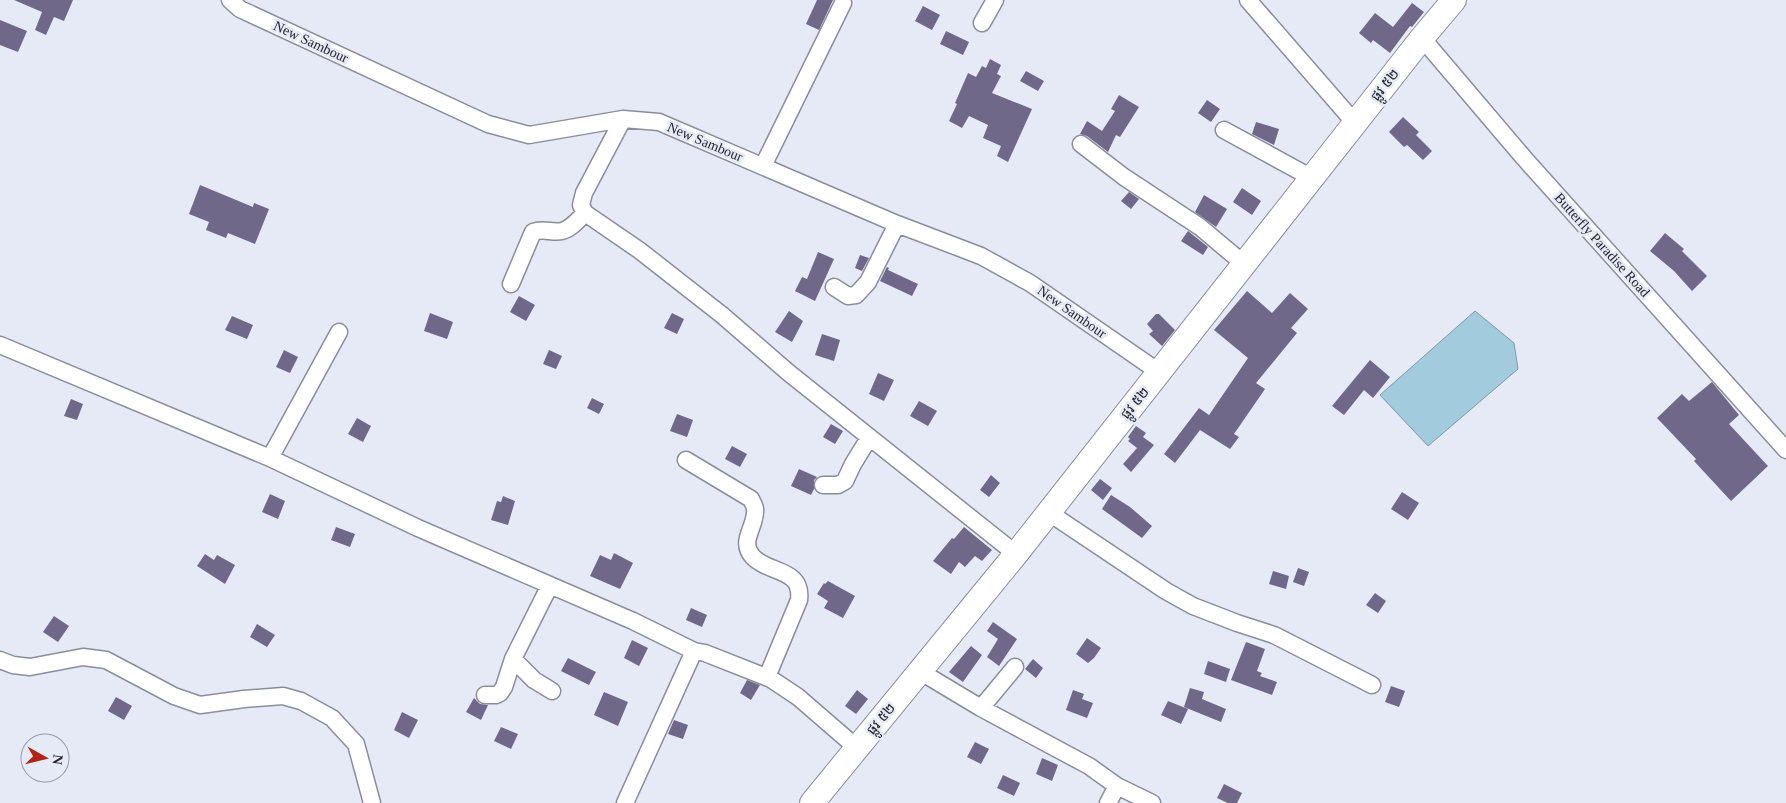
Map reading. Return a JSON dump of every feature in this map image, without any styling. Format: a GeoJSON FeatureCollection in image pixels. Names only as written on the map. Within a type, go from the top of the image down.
{"type":"FeatureCollection","features":[{"type":"Feature","properties":{"kind":"street","name":"New Sambour"},"geometry":{"type":"LineString","coordinates":[[230,0],[240,9],[488,124],[528,135],[623,118],[659,122],[897,224],[981,256],[1030,283],[1159,372]]}},
{"type":"Feature","properties":{"kind":"street"},"geometry":{"type":"LineString","coordinates":[[982,23],[995,0]]}},
{"type":"Feature","properties":{"kind":"street"},"geometry":{"type":"LineString","coordinates":[[1248,0],[1355,123]]}},
{"type":"Feature","properties":{"kind":"street","name":"ផ្លូវ ៥២"},"geometry":{"type":"LineString","coordinates":[[812,803],[1016,554],[1422,38],[1454,0]]}},
{"type":"Feature","properties":{"kind":"street"},"geometry":{"type":"LineString","coordinates":[[763,166],[843,3]]}},
{"type":"Feature","properties":{"kind":"street","name":"Butterfly Paradise Road"},"geometry":{"type":"LineString","coordinates":[[1422,38],[1524,158],[1786,450]]}},
{"type":"Feature","properties":{"kind":"street"},"geometry":{"type":"LineString","coordinates":[[623,118],[584,193],[580,205],[585,213],[639,250],[722,315],[789,373],[1016,554]]}},
{"type":"Feature","properties":{"kind":"street"},"geometry":{"type":"LineString","coordinates":[[1224,130],[1312,178]]}},
{"type":"Feature","properties":{"kind":"street"},"geometry":{"type":"LineString","coordinates":[[1081,144],[1124,177],[1200,227],[1244,264]]}},
{"type":"Feature","properties":{"kind":"street"},"geometry":{"type":"LineString","coordinates":[[511,284],[533,232],[539,230],[561,231],[569,228],[585,213]]}},
{"type":"Feature","properties":{"kind":"street"},"geometry":{"type":"LineString","coordinates":[[834,287],[848,296],[856,295],[872,274],[897,224]]}},
{"type":"Feature","properties":{"kind":"street"},"geometry":{"type":"LineString","coordinates":[[270,458],[339,332]]}},
{"type":"Feature","properties":{"kind":"street"},"geometry":{"type":"LineString","coordinates":[[0,345],[270,458],[418,528],[633,621],[694,651],[706,653],[767,677],[798,697],[856,748]]}},
{"type":"Feature","properties":{"kind":"street"},"geometry":{"type":"LineString","coordinates":[[823,485],[838,486],[845,481],[869,438]]}},
{"type":"Feature","properties":{"kind":"street"},"geometry":{"type":"LineString","coordinates":[[686,460],[751,499],[755,508],[754,519],[747,539],[748,548],[753,557],[794,579],[799,587],[799,600],[767,677]]}},
{"type":"Feature","properties":{"kind":"street"},"geometry":{"type":"LineString","coordinates":[[1048,512],[1166,591],[1194,606],[1274,635],[1372,685]]}},
{"type":"Feature","properties":{"kind":"street"},"geometry":{"type":"LineString","coordinates":[[485,695],[496,695],[504,687],[513,659],[550,585]]}},
{"type":"Feature","properties":{"kind":"street"},"geometry":{"type":"LineString","coordinates":[[625,803],[694,651]]}},
{"type":"Feature","properties":{"kind":"street"},"geometry":{"type":"LineString","coordinates":[[0,660],[13,666],[30,667],[84,658],[106,660],[174,696],[200,705],[283,696],[301,700],[332,718],[356,744],[372,803]]}},
{"type":"Feature","properties":{"kind":"street"},"geometry":{"type":"LineString","coordinates":[[513,659],[534,680],[552,691]]}},
{"type":"Feature","properties":{"kind":"street"},"geometry":{"type":"LineString","coordinates":[[981,708],[1015,667]]}},
{"type":"Feature","properties":{"kind":"street"},"geometry":{"type":"LineString","coordinates":[[921,672],[981,708],[1089,766],[1117,786],[1152,803]]}},
{"type":"Feature","properties":{"kind":"street"},"geometry":{"type":"LineString","coordinates":[[1108,803],[1117,786]]}},
{"type":"Feature","properties":{"kind":"water"},"geometry":{"type":"Polygon","coordinates":[[[1475,311],[1514,343],[1518,369],[1428,446],[1380,395],[1475,311]]]}},
{"type":"Feature","properties":{"kind":"building"},"geometry":{"type":"Polygon","coordinates":[[[14,0],[73,0],[64,21],[54,17],[46,35],[35,30],[42,12],[14,0]]]}},
{"type":"Feature","properties":{"kind":"building"},"geometry":{"type":"Polygon","coordinates":[[[817,0],[833,0],[819,30],[806,24],[817,0]]]}},
{"type":"Feature","properties":{"kind":"building"},"geometry":{"type":"Polygon","coordinates":[[[1412,3],[1424,12],[1412,27],[1410,26],[1390,53],[1373,40],[1371,43],[1359,33],[1375,13],[1393,27],[1412,3]]]}},
{"type":"Feature","properties":{"kind":"building"},"geometry":{"type":"Polygon","coordinates":[[[923,6],[940,15],[932,30],[915,21],[923,6]]]}},
{"type":"Feature","properties":{"kind":"building"},"geometry":{"type":"Polygon","coordinates":[[[0,20],[27,31],[18,52],[0,45],[0,20]]]}},
{"type":"Feature","properties":{"kind":"building"},"geometry":{"type":"Polygon","coordinates":[[[946,31],[969,42],[963,55],[940,44],[946,31]]]}},
{"type":"Feature","properties":{"kind":"building"},"geometry":{"type":"Polygon","coordinates":[[[990,59],[1001,65],[997,74],[1001,76],[992,93],[1032,109],[1008,162],[997,156],[1001,146],[983,138],[988,125],[969,116],[962,128],[949,121],[968,73],[976,77],[982,66],[986,68],[990,59]]]}},
{"type":"Feature","properties":{"kind":"building"},"geometry":{"type":"Polygon","coordinates":[[[1026,71],[1044,81],[1038,91],[1020,81],[1026,71]]]}},
{"type":"Feature","properties":{"kind":"building"},"geometry":{"type":"Polygon","coordinates":[[[1119,95],[1139,107],[1120,137],[1116,135],[1108,152],[1087,136],[1080,134],[1087,121],[1102,131],[1115,111],[1111,109],[1119,95]]]}},
{"type":"Feature","properties":{"kind":"building"},"geometry":{"type":"Polygon","coordinates":[[[1207,100],[1220,109],[1211,122],[1198,113],[1207,100]]]}},
{"type":"Feature","properties":{"kind":"building"},"geometry":{"type":"Polygon","coordinates":[[[1403,117],[1419,132],[1416,135],[1432,151],[1423,160],[1407,145],[1404,147],[1389,132],[1403,117]]]}},
{"type":"Feature","properties":{"kind":"building"},"geometry":{"type":"Polygon","coordinates":[[[1256,122],[1279,129],[1274,145],[1252,134],[1256,122]]]}},
{"type":"Feature","properties":{"kind":"building"},"geometry":{"type":"Polygon","coordinates":[[[200,185],[253,207],[254,203],[269,209],[255,244],[228,233],[226,238],[206,230],[209,222],[189,214],[200,185]]]}},
{"type":"Feature","properties":{"kind":"building"},"geometry":{"type":"Polygon","coordinates":[[[1242,188],[1261,201],[1252,215],[1233,202],[1242,188]]]}},
{"type":"Feature","properties":{"kind":"building"},"geometry":{"type":"Polygon","coordinates":[[[1129,192],[1139,199],[1131,209],[1121,201],[1129,192]]]}},
{"type":"Feature","properties":{"kind":"building"},"geometry":{"type":"Polygon","coordinates":[[[1204,195],[1227,209],[1216,227],[1195,212],[1204,195]]]}},
{"type":"Feature","properties":{"kind":"building"},"geometry":{"type":"Polygon","coordinates":[[[1188,231],[1208,247],[1203,255],[1181,241],[1188,231]]]}},
{"type":"Feature","properties":{"kind":"building"},"geometry":{"type":"Polygon","coordinates":[[[1665,233],[1684,249],[1682,251],[1707,276],[1692,291],[1674,271],[1650,251],[1665,233]]]}},
{"type":"Feature","properties":{"kind":"building"},"geometry":{"type":"Polygon","coordinates":[[[818,252],[834,259],[815,301],[795,291],[802,277],[807,279],[818,252]]]}},
{"type":"Feature","properties":{"kind":"building"},"geometry":{"type":"Polygon","coordinates":[[[860,255],[869,258],[862,271],[855,268],[860,255]]]}},
{"type":"Feature","properties":{"kind":"building"},"geometry":{"type":"Polygon","coordinates":[[[887,267],[889,268],[888,270],[918,284],[912,296],[880,281],[887,267]]]}},
{"type":"Feature","properties":{"kind":"building"},"geometry":{"type":"Polygon","coordinates":[[[1247,291],[1272,313],[1290,293],[1308,309],[1291,328],[1297,333],[1256,383],[1265,389],[1234,434],[1239,437],[1230,449],[1200,430],[1175,463],[1164,454],[1199,408],[1209,415],[1248,358],[1214,330],[1247,291]]]}},
{"type":"Feature","properties":{"kind":"building"},"geometry":{"type":"Polygon","coordinates":[[[519,296],[535,305],[526,321],[510,312],[519,296]]]}},
{"type":"Feature","properties":{"kind":"building"},"geometry":{"type":"Polygon","coordinates":[[[789,311],[803,321],[792,342],[775,332],[789,311]]]}},
{"type":"Feature","properties":{"kind":"building"},"geometry":{"type":"Polygon","coordinates":[[[430,313],[453,322],[447,339],[424,331],[430,313]]]}},
{"type":"Feature","properties":{"kind":"building"},"geometry":{"type":"Polygon","coordinates":[[[672,313],[684,319],[677,334],[664,328],[672,313]]]}},
{"type":"Feature","properties":{"kind":"building"},"geometry":{"type":"Polygon","coordinates":[[[1156,314],[1159,314],[1175,330],[1162,346],[1149,334],[1153,331],[1147,324],[1156,314]]]}},
{"type":"Feature","properties":{"kind":"building"},"geometry":{"type":"Polygon","coordinates":[[[232,316],[253,325],[247,339],[225,330],[232,316]]]}},
{"type":"Feature","properties":{"kind":"building"},"geometry":{"type":"Polygon","coordinates":[[[822,334],[840,340],[834,361],[815,355],[822,334]]]}},
{"type":"Feature","properties":{"kind":"building"},"geometry":{"type":"Polygon","coordinates":[[[284,350],[298,357],[290,373],[276,367],[284,350]]]}},
{"type":"Feature","properties":{"kind":"building"},"geometry":{"type":"Polygon","coordinates":[[[549,350],[562,356],[556,369],[543,364],[549,350]]]}},
{"type":"Feature","properties":{"kind":"building"},"geometry":{"type":"Polygon","coordinates":[[[1370,360],[1390,377],[1373,398],[1364,390],[1344,415],[1332,406],[1370,360]]]}},
{"type":"Feature","properties":{"kind":"building"},"geometry":{"type":"Polygon","coordinates":[[[878,373],[894,380],[884,401],[869,394],[878,373]]]}},
{"type":"Feature","properties":{"kind":"building"},"geometry":{"type":"Polygon","coordinates":[[[1712,382],[1739,415],[1729,424],[1768,466],[1731,501],[1694,461],[1696,459],[1657,418],[1682,394],[1689,401],[1712,382]]]}},
{"type":"Feature","properties":{"kind":"building"},"geometry":{"type":"Polygon","coordinates":[[[592,398],[604,404],[599,414],[587,408],[592,398]]]}},
{"type":"Feature","properties":{"kind":"building"},"geometry":{"type":"Polygon","coordinates":[[[71,399],[83,404],[77,420],[64,416],[71,399]]]}},
{"type":"Feature","properties":{"kind":"building"},"geometry":{"type":"Polygon","coordinates":[[[919,401],[937,411],[928,426],[910,416],[919,401]]]}},
{"type":"Feature","properties":{"kind":"building"},"geometry":{"type":"Polygon","coordinates":[[[677,414],[693,420],[687,437],[670,431],[677,414]]]}},
{"type":"Feature","properties":{"kind":"building"},"geometry":{"type":"Polygon","coordinates":[[[357,418],[371,426],[363,442],[348,434],[357,418]]]}},
{"type":"Feature","properties":{"kind":"building"},"geometry":{"type":"Polygon","coordinates":[[[831,424],[843,431],[835,444],[823,437],[831,424]]]}},
{"type":"Feature","properties":{"kind":"building"},"geometry":{"type":"Polygon","coordinates":[[[1136,426],[1146,433],[1143,437],[1154,445],[1131,472],[1123,464],[1137,448],[1128,441],[1130,439],[1128,437],[1136,426]]]}},
{"type":"Feature","properties":{"kind":"building"},"geometry":{"type":"Polygon","coordinates":[[[732,446],[747,454],[740,467],[725,459],[732,446]]]}},
{"type":"Feature","properties":{"kind":"building"},"geometry":{"type":"Polygon","coordinates":[[[799,469],[817,477],[814,480],[814,489],[811,495],[791,486],[799,469]]]}},
{"type":"Feature","properties":{"kind":"building"},"geometry":{"type":"Polygon","coordinates":[[[991,475],[1000,483],[989,497],[980,490],[991,475]]]}},
{"type":"Feature","properties":{"kind":"building"},"geometry":{"type":"Polygon","coordinates":[[[1100,479],[1112,488],[1103,500],[1091,490],[1100,479]]]}},
{"type":"Feature","properties":{"kind":"building"},"geometry":{"type":"Polygon","coordinates":[[[1402,492],[1419,503],[1408,520],[1391,509],[1402,492]]]}},
{"type":"Feature","properties":{"kind":"building"},"geometry":{"type":"Polygon","coordinates":[[[270,494],[285,501],[278,519],[262,512],[270,494]]]}},
{"type":"Feature","properties":{"kind":"building"},"geometry":{"type":"Polygon","coordinates":[[[1111,495],[1130,507],[1152,526],[1142,538],[1102,509],[1111,495]]]}},
{"type":"Feature","properties":{"kind":"building"},"geometry":{"type":"Polygon","coordinates":[[[503,496],[515,501],[508,525],[491,520],[497,501],[501,502],[503,496]]]}},
{"type":"Feature","properties":{"kind":"building"},"geometry":{"type":"Polygon","coordinates":[[[336,527],[355,534],[350,547],[331,540],[336,527]]]}},
{"type":"Feature","properties":{"kind":"building"},"geometry":{"type":"Polygon","coordinates":[[[964,527],[992,550],[982,561],[975,556],[965,567],[959,562],[951,574],[933,561],[964,527]]]}},
{"type":"Feature","properties":{"kind":"building"},"geometry":{"type":"Polygon","coordinates":[[[614,553],[633,563],[620,589],[590,576],[600,555],[611,560],[614,553]]]}},
{"type":"Feature","properties":{"kind":"building"},"geometry":{"type":"Polygon","coordinates":[[[205,554],[214,560],[217,555],[235,565],[225,584],[197,566],[205,554]]]}},
{"type":"Feature","properties":{"kind":"building"},"geometry":{"type":"Polygon","coordinates":[[[1298,568],[1309,572],[1304,586],[1293,582],[1298,568]]]}},
{"type":"Feature","properties":{"kind":"building"},"geometry":{"type":"Polygon","coordinates":[[[1273,571],[1289,576],[1286,589],[1269,584],[1273,571]]]}},
{"type":"Feature","properties":{"kind":"building"},"geometry":{"type":"Polygon","coordinates":[[[828,581],[855,596],[843,618],[824,608],[828,601],[817,594],[824,583],[828,581]]]}},
{"type":"Feature","properties":{"kind":"building"},"geometry":{"type":"Polygon","coordinates":[[[1375,593],[1386,601],[1378,613],[1366,605],[1375,593]]]}},
{"type":"Feature","properties":{"kind":"building"},"geometry":{"type":"Polygon","coordinates":[[[691,608],[707,615],[702,627],[686,620],[691,608]]]}},
{"type":"Feature","properties":{"kind":"building"},"geometry":{"type":"Polygon","coordinates":[[[54,616],[69,626],[58,642],[43,632],[54,616]]]}},
{"type":"Feature","properties":{"kind":"building"},"geometry":{"type":"Polygon","coordinates":[[[993,622],[1017,639],[999,666],[987,657],[998,639],[987,631],[993,622]]]}},
{"type":"Feature","properties":{"kind":"building"},"geometry":{"type":"Polygon","coordinates":[[[257,624],[275,635],[267,647],[250,637],[257,624]]]}},
{"type":"Feature","properties":{"kind":"building"},"geometry":{"type":"Polygon","coordinates":[[[1087,638],[1101,648],[1088,663],[1076,654],[1087,638]]]}},
{"type":"Feature","properties":{"kind":"building"},"geometry":{"type":"Polygon","coordinates":[[[632,640],[648,648],[639,666],[624,658],[632,640]]]}},
{"type":"Feature","properties":{"kind":"building"},"geometry":{"type":"Polygon","coordinates":[[[1246,642],[1265,649],[1257,671],[1262,673],[1260,676],[1277,682],[1272,695],[1231,680],[1246,642]]]}},
{"type":"Feature","properties":{"kind":"building"},"geometry":{"type":"Polygon","coordinates":[[[971,646],[982,655],[963,682],[949,672],[971,646]]]}},
{"type":"Feature","properties":{"kind":"building"},"geometry":{"type":"Polygon","coordinates":[[[568,658],[596,672],[589,685],[561,671],[568,658]]]}},
{"type":"Feature","properties":{"kind":"building"},"geometry":{"type":"Polygon","coordinates":[[[1033,659],[1043,668],[1036,678],[1025,669],[1033,659]]]}},
{"type":"Feature","properties":{"kind":"building"},"geometry":{"type":"Polygon","coordinates":[[[1208,661],[1230,669],[1226,682],[1204,674],[1208,661]]]}},
{"type":"Feature","properties":{"kind":"building"},"geometry":{"type":"Polygon","coordinates":[[[747,680],[760,685],[751,700],[740,693],[747,680]]]}},
{"type":"Feature","properties":{"kind":"building"},"geometry":{"type":"Polygon","coordinates":[[[1391,686],[1405,691],[1399,707],[1385,702],[1391,686]]]}},
{"type":"Feature","properties":{"kind":"building"},"geometry":{"type":"Polygon","coordinates":[[[1190,688],[1204,692],[1202,699],[1226,709],[1221,722],[1184,707],[1190,688]]]}},
{"type":"Feature","properties":{"kind":"building"},"geometry":{"type":"Polygon","coordinates":[[[857,690],[868,699],[856,714],[845,706],[857,690]]]}},
{"type":"Feature","properties":{"kind":"building"},"geometry":{"type":"Polygon","coordinates":[[[1073,690],[1084,694],[1082,699],[1093,703],[1087,718],[1066,710],[1073,690]]]}},
{"type":"Feature","properties":{"kind":"building"},"geometry":{"type":"Polygon","coordinates":[[[604,692],[628,702],[618,726],[594,715],[604,692]]]}},
{"type":"Feature","properties":{"kind":"building"},"geometry":{"type":"Polygon","coordinates":[[[116,697],[132,706],[124,720],[108,711],[116,697]]]}},
{"type":"Feature","properties":{"kind":"building"},"geometry":{"type":"Polygon","coordinates":[[[474,698],[480,704],[488,705],[481,720],[466,712],[474,698]]]}},
{"type":"Feature","properties":{"kind":"building"},"geometry":{"type":"Polygon","coordinates":[[[1168,701],[1188,709],[1181,724],[1161,715],[1168,701]]]}},
{"type":"Feature","properties":{"kind":"building"},"geometry":{"type":"Polygon","coordinates":[[[402,712],[418,720],[409,738],[394,730],[402,712]]]}},
{"type":"Feature","properties":{"kind":"building"},"geometry":{"type":"Polygon","coordinates":[[[674,720],[688,725],[683,739],[668,734],[674,720]]]}},
{"type":"Feature","properties":{"kind":"building"},"geometry":{"type":"Polygon","coordinates":[[[501,727],[518,734],[511,749],[494,741],[501,727]]]}},
{"type":"Feature","properties":{"kind":"building"},"geometry":{"type":"Polygon","coordinates":[[[975,742],[989,749],[981,764],[967,757],[975,742]]]}},
{"type":"Feature","properties":{"kind":"building"},"geometry":{"type":"Polygon","coordinates":[[[1042,758],[1058,765],[1052,781],[1036,774],[1042,758]]]}},
{"type":"Feature","properties":{"kind":"building"},"geometry":{"type":"Polygon","coordinates":[[[1003,775],[1020,783],[1014,796],[997,788],[1003,775]]]}},
{"type":"Feature","properties":{"kind":"building"},"geometry":{"type":"Polygon","coordinates":[[[1224,784],[1242,793],[1237,803],[1228,803],[1217,798],[1224,784]]]}}]}
